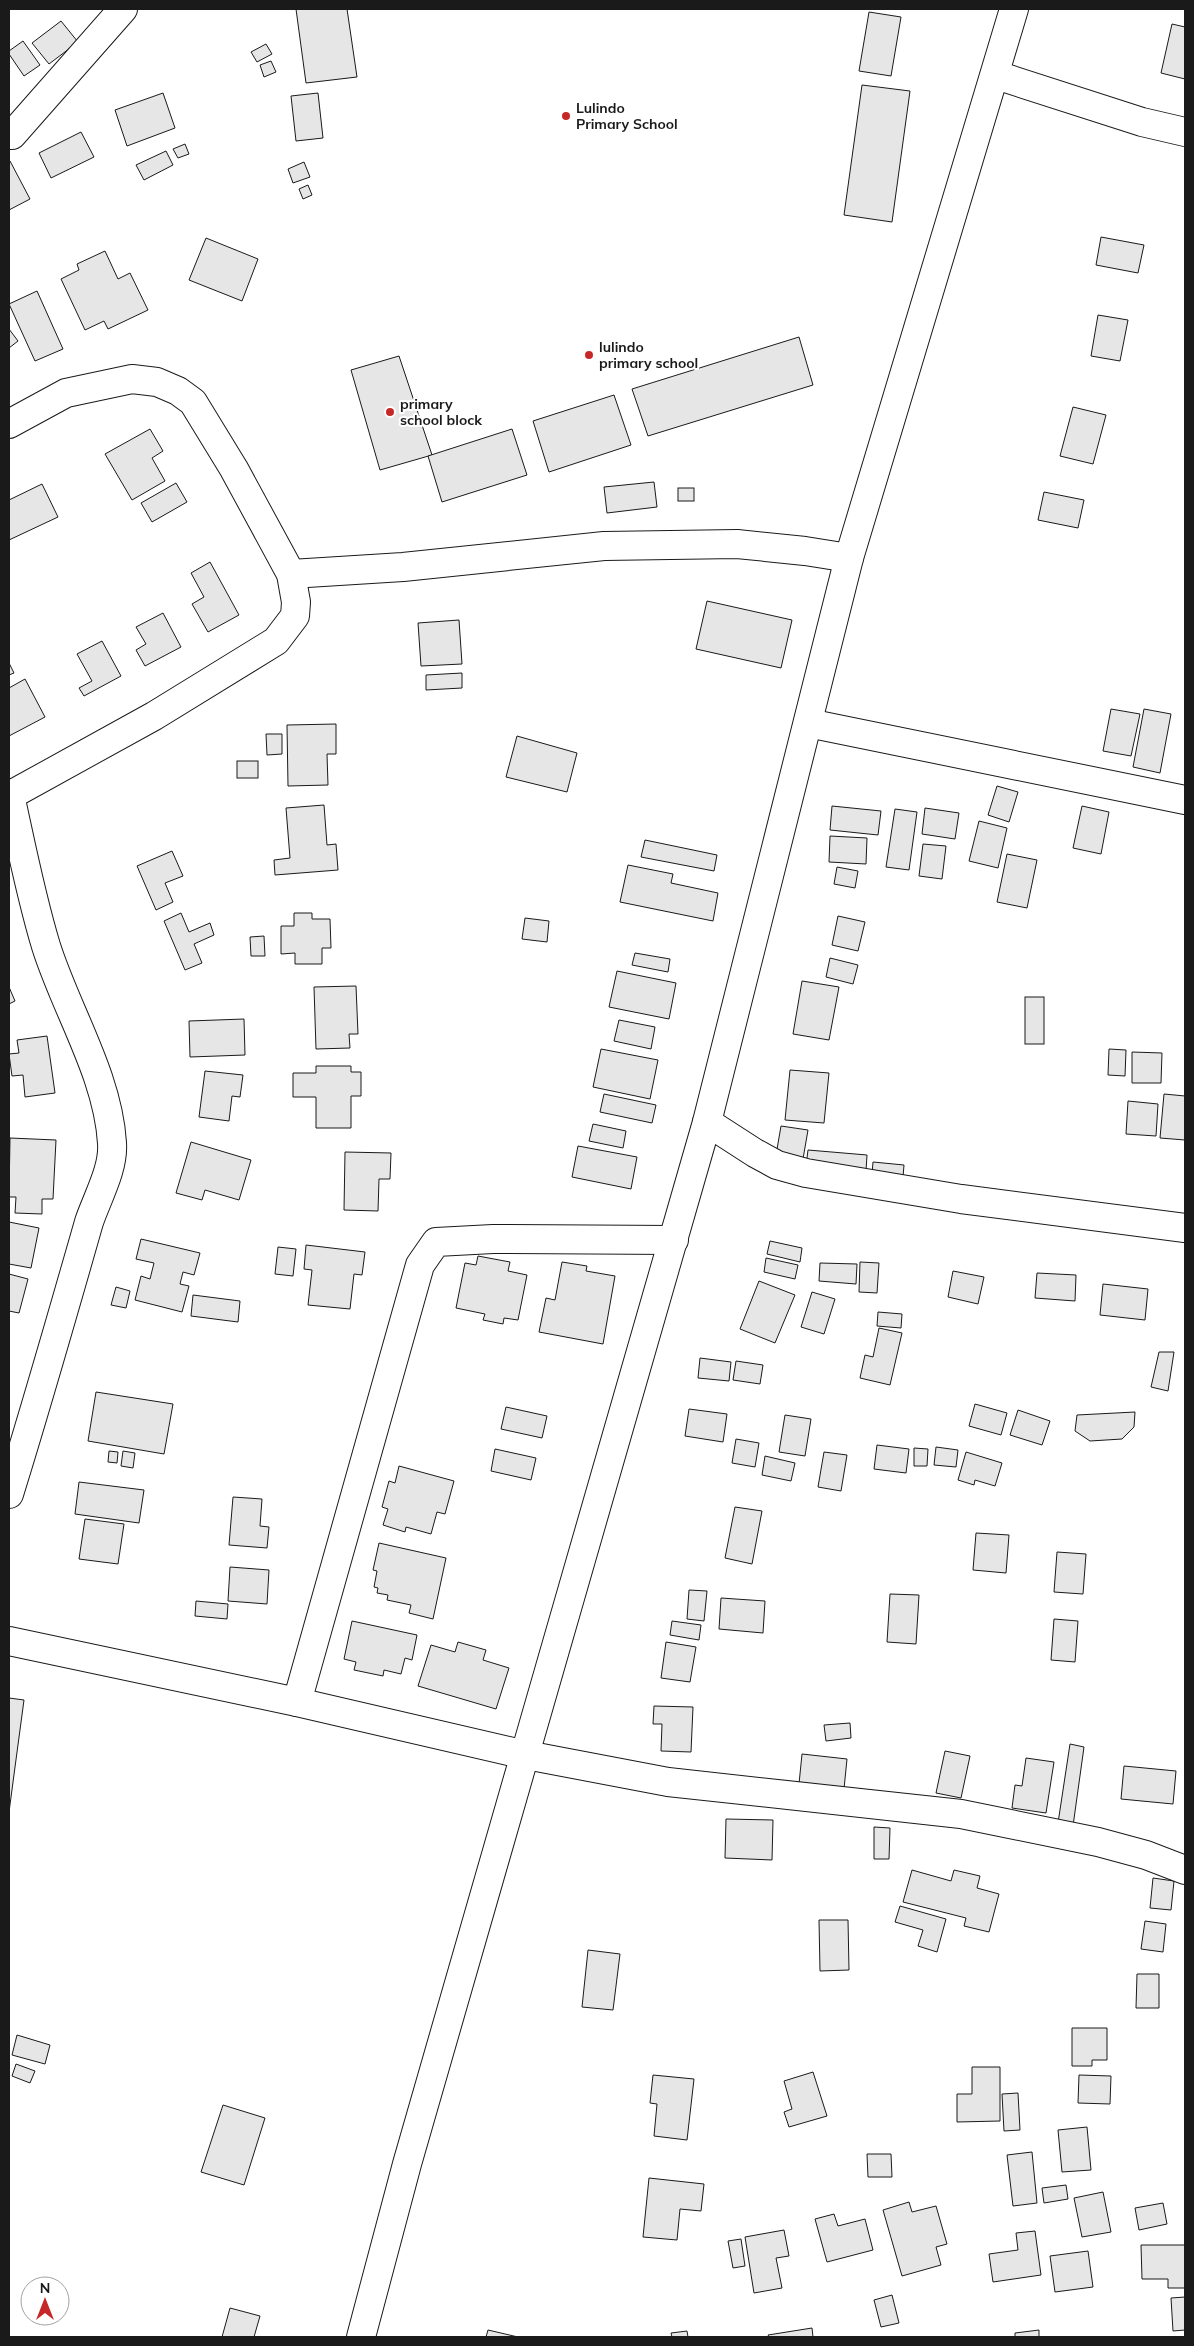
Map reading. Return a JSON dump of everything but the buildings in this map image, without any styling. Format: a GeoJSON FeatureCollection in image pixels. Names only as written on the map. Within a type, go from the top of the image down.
{"type":"FeatureCollection","features":[{"type":"Feature","properties":{"kind":"street"},"geometry":{"type":"LineString","coordinates":[[9,135],[12,134],[123,9]]}},
{"type":"Feature","properties":{"kind":"street"},"geometry":{"type":"LineString","coordinates":[[361,2337],[406,2164],[708,1122],[849,558],[996,75],[1014,9]]}},
{"type":"Feature","properties":{"kind":"street"},"geometry":{"type":"LineString","coordinates":[[996,75],[1142,122],[1185,132]]}},
{"type":"Feature","properties":{"kind":"street"},"geometry":{"type":"LineString","coordinates":[[9,424],[66,393],[132,379],[157,382],[178,391],[193,402],[234,469],[291,574],[296,602],[295,616],[276,641],[154,716],[9,796],[46,947],[94,1065],[113,1144],[108,1169],[94,1206],[43,1386],[9,1494]]}},
{"type":"Feature","properties":{"kind":"street"},"geometry":{"type":"LineString","coordinates":[[291,574],[403,567],[604,546],[737,544],[849,558]]}},
{"type":"Feature","properties":{"kind":"street"},"geometry":{"type":"LineString","coordinates":[[808,723],[1185,800]]}},
{"type":"Feature","properties":{"kind":"street"},"geometry":{"type":"LineString","coordinates":[[708,1122],[777,1165],[806,1172],[961,1199],[1185,1228]]}},
{"type":"Feature","properties":{"kind":"street"},"geometry":{"type":"LineString","coordinates":[[297,1702],[420,1265],[436,1242],[493,1239],[674,1240]]}},
{"type":"Feature","properties":{"kind":"street"},"geometry":{"type":"LineString","coordinates":[[9,1641],[297,1702],[526,1755],[668,1782],[962,1814],[1098,1842],[1146,1855],[1185,1870]]}},
{"type":"Feature","properties":{"kind":"place","name":"Lulindo Primary School"},"geometry":{"type":"Point","coordinates":[566,116]}},
{"type":"Feature","properties":{"kind":"place","name":"lulindo primary school"},"geometry":{"type":"Point","coordinates":[589,355]}},
{"type":"Feature","properties":{"kind":"place","name":"primary school block"},"geometry":{"type":"Point","coordinates":[390,412]}}]}
